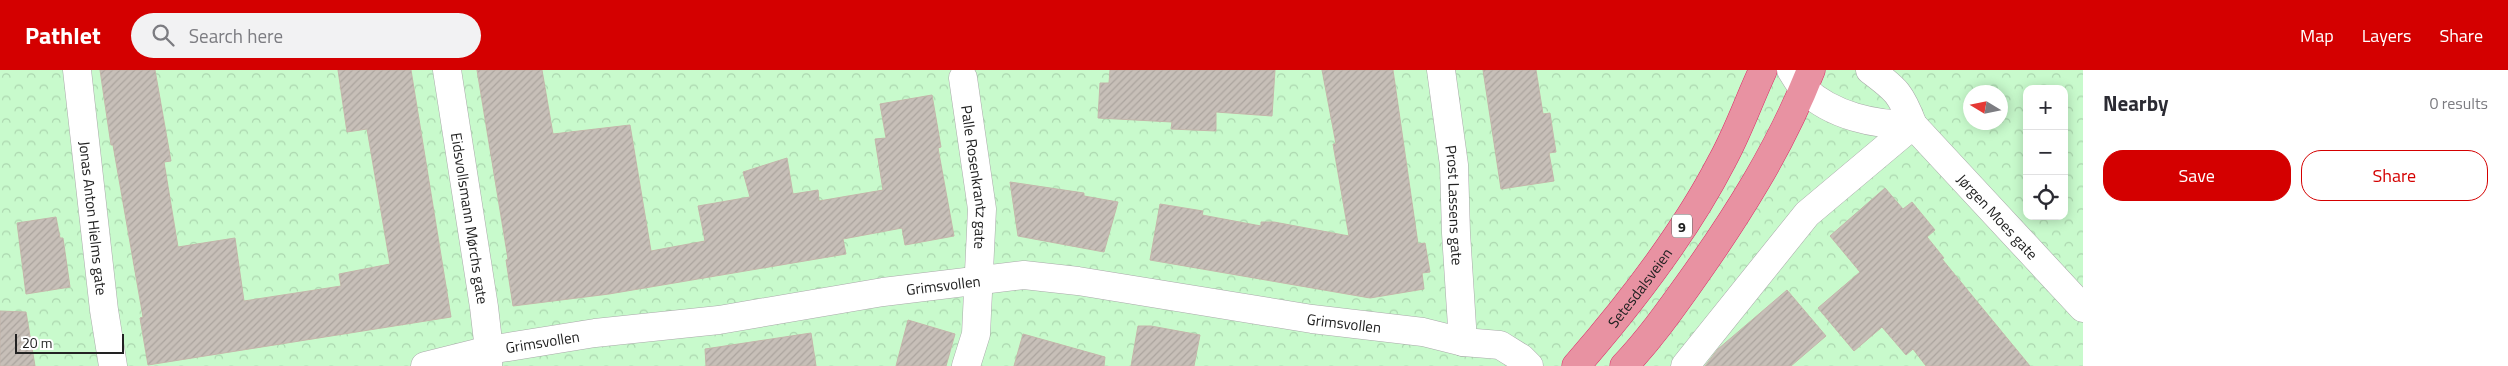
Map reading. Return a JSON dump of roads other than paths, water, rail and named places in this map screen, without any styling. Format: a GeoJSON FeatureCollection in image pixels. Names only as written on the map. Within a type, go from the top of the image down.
{"type":"FeatureCollection","features":[{"type":"Feature","properties":{"kind":"highway","name":"Setesdalsveien"},"geometry":{"type":"LineString","coordinates":[[1576,366],[1636,293],[1704,192],[1723,160],[1763,70]]}},
{"type":"Feature","properties":{"kind":"highway"},"geometry":{"type":"LineString","coordinates":[[1624,366],[1640,349],[1673,306],[1745,200],[1776,147],[1802,76]]}},
{"type":"Feature","properties":{"kind":"street","name":"Jonas Anton Hielms gate"},"geometry":{"type":"LineString","coordinates":[[77,70],[104,310],[113,366]]}},
{"type":"Feature","properties":{"kind":"street","name":"Eidsvollsmann Mørchs gate"},"geometry":{"type":"LineString","coordinates":[[447,70],[488,358]]}},
{"type":"Feature","properties":{"kind":"street","name":"Prost Lassens gate"},"geometry":{"type":"LineString","coordinates":[[1441,70],[1454,165],[1463,342]]}},
{"type":"Feature","properties":{"kind":"street","name":"Jørgen Moes gate"},"geometry":{"type":"LineString","coordinates":[[1870,70],[1896,90],[1904,100],[1913,125],[2083,308]]}},
{"type":"Feature","properties":{"kind":"street"},"geometry":{"type":"LineString","coordinates":[[1802,76],[1832,109],[1889,125],[1913,125]]}},
{"type":"Feature","properties":{"kind":"street","name":"Palle Rosenkrantz gate"},"geometry":{"type":"LineString","coordinates":[[963,78],[982,209],[976,334],[966,366]]}},
{"type":"Feature","properties":{"kind":"street"},"geometry":{"type":"LineString","coordinates":[[1685,366],[1807,214],[1913,125]]}},
{"type":"Feature","properties":{"kind":"street","name":"Grimsvollen"},"geometry":{"type":"LineString","coordinates":[[425,366],[488,358],[595,333],[728,319],[883,292],[1024,275],[1078,281],[1312,319],[1423,332],[1463,342],[1500,345],[1521,358],[1528,366]]}},
{"type":"Feature","properties":{"kind":"street"},"geometry":{"type":"LineString","coordinates":[[1463,342],[1481,366]]}}]}
